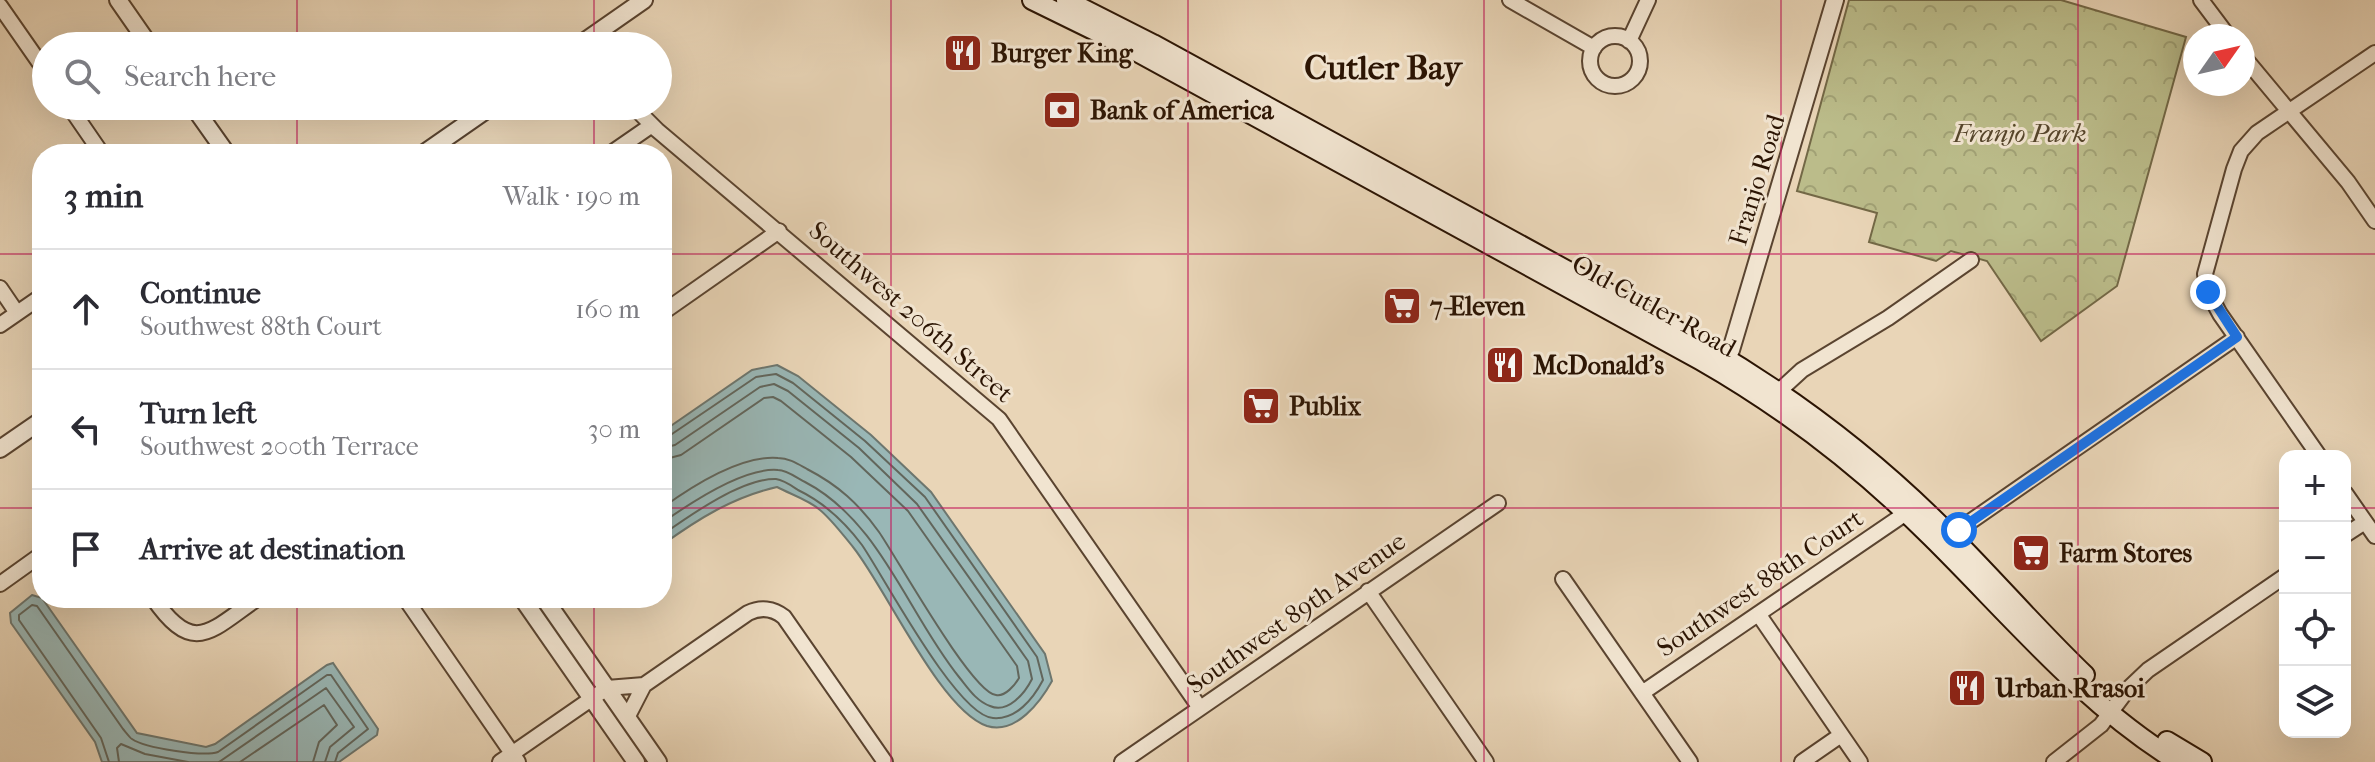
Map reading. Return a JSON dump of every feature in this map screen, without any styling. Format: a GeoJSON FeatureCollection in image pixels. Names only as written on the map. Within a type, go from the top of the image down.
{"type":"FeatureCollection","features":[{"type":"Feature","properties":{"kind":"main road","name":"Old Cutler Road"},"geometry":{"type":"LineString","coordinates":[[1032,0],[1312,140],[1723,365],[1778,392],[1888,487],[1906,513],[2076,666],[2114,708],[2178,762]]}},
{"type":"Feature","properties":{"kind":"main road","name":"Old Cutler Road"},"geometry":{"type":"LineString","coordinates":[[1066,0],[1182,60],[1312,140]]}},
{"type":"Feature","properties":{"kind":"main road"},"geometry":{"type":"LineString","coordinates":[[1154,62],[1160,59],[1173,63],[1182,60]]}},
{"type":"Feature","properties":{"kind":"main road","name":"Old Cutler Road"},"geometry":{"type":"LineString","coordinates":[[1723,365],[1951,535],[2014,612]]}},
{"type":"Feature","properties":{"kind":"main road","name":"Old Cutler Road"},"geometry":{"type":"LineString","coordinates":[[2114,708],[2202,762]]}},
{"type":"Feature","properties":{"kind":"street"},"geometry":{"type":"LineString","coordinates":[[118,0],[140,32]]}},
{"type":"Feature","properties":{"kind":"street"},"geometry":{"type":"LineString","coordinates":[[600,32],[644,0]]}},
{"type":"Feature","properties":{"kind":"street"},"geometry":{"type":"LineString","coordinates":[[1510,0],[1594,48]]}},
{"type":"Feature","properties":{"kind":"street"},"geometry":{"type":"LineString","coordinates":[[1629,41],[1648,0]]}},
{"type":"Feature","properties":{"kind":"street","name":"Franjo Road"},"geometry":{"type":"LineString","coordinates":[[1723,365],[1835,0]]}},
{"type":"Feature","properties":{"kind":"street"},"geometry":{"type":"LineString","coordinates":[[2201,0],[2219,24]]}},
{"type":"Feature","properties":{"kind":"street"},"geometry":{"type":"LineString","coordinates":[[0,6],[32,52]]}},
{"type":"Feature","properties":{"kind":"street"},"geometry":{"type":"LineString","coordinates":[[1614,36],[1629,41],[1639,54],[1639,70],[1629,83],[1621,86],[1604,84],[1592,72],[1591,55],[1594,48],[1606,38],[1614,36]]}},
{"type":"Feature","properties":{"kind":"street"},"geometry":{"type":"LineString","coordinates":[[2315,450],[2213,303],[2204,283],[2210,251],[2241,151],[2250,139],[2375,53]]}},
{"type":"Feature","properties":{"kind":"street"},"geometry":{"type":"LineString","coordinates":[[2255,71],[2348,182],[2375,221]]}},
{"type":"Feature","properties":{"kind":"street"},"geometry":{"type":"LineString","coordinates":[[79,120],[95,144]]}},
{"type":"Feature","properties":{"kind":"street"},"geometry":{"type":"LineString","coordinates":[[203,120],[220,144]]}},
{"type":"Feature","properties":{"kind":"street"},"geometry":{"type":"LineString","coordinates":[[437,144],[472,120]]}},
{"type":"Feature","properties":{"kind":"street","name":"Southwest 206th Street"},"geometry":{"type":"LineString","coordinates":[[647,120],[999,419],[1200,708]]}},
{"type":"Feature","properties":{"kind":"street"},"geometry":{"type":"LineString","coordinates":[[624,144],[652,125]]}},
{"type":"Feature","properties":{"kind":"street"},"geometry":{"type":"LineString","coordinates":[[672,306],[779,231]]}},
{"type":"Feature","properties":{"kind":"street"},"geometry":{"type":"LineString","coordinates":[[1778,392],[1802,370],[1888,318],[1971,260]]}},
{"type":"Feature","properties":{"kind":"street"},"geometry":{"type":"LineString","coordinates":[[0,288],[17,313]]}},
{"type":"Feature","properties":{"kind":"street"},"geometry":{"type":"LineString","coordinates":[[0,325],[32,303]]}},
{"type":"Feature","properties":{"kind":"street"},"geometry":{"type":"LineString","coordinates":[[1951,535],[2237,337]]}},
{"type":"Feature","properties":{"kind":"street"},"geometry":{"type":"LineString","coordinates":[[0,449],[32,427]]}},
{"type":"Feature","properties":{"kind":"street"},"geometry":{"type":"LineString","coordinates":[[2351,502],[2375,536]]}},
{"type":"Feature","properties":{"kind":"street","name":"Southwest 89th Avenue"},"geometry":{"type":"LineString","coordinates":[[1122,762],[1498,503]]}},
{"type":"Feature","properties":{"kind":"street","name":"Southwest 88th Court"},"geometry":{"type":"LineString","coordinates":[[1642,693],[1906,513]]}},
{"type":"Feature","properties":{"kind":"street"},"geometry":{"type":"LineString","coordinates":[[2351,531],[2365,522]]}},
{"type":"Feature","properties":{"kind":"street"},"geometry":{"type":"LineString","coordinates":[[3,576],[32,560]]}},
{"type":"Feature","properties":{"kind":"street"},"geometry":{"type":"LineString","coordinates":[[1563,579],[1690,762]]}},
{"type":"Feature","properties":{"kind":"street"},"geometry":{"type":"LineString","coordinates":[[2054,762],[2087,738],[2134,683],[2156,665],[2279,580]]}},
{"type":"Feature","properties":{"kind":"street"},"geometry":{"type":"LineString","coordinates":[[1368,591],[1486,762]]}},
{"type":"Feature","properties":{"kind":"street"},"geometry":{"type":"LineString","coordinates":[[160,608],[170,622],[184,632],[196,634],[209,631],[243,608]]}},
{"type":"Feature","properties":{"kind":"street"},"geometry":{"type":"LineString","coordinates":[[412,608],[510,759],[607,688],[644,685]]}},
{"type":"Feature","properties":{"kind":"street"},"geometry":{"type":"LineString","coordinates":[[529,608],[636,762]]}},
{"type":"Feature","properties":{"kind":"street"},"geometry":{"type":"LineString","coordinates":[[551,608],[658,762]]}},
{"type":"Feature","properties":{"kind":"street"},"geometry":{"type":"LineString","coordinates":[[627,718],[644,685],[748,613],[762,609],[775,611],[784,617],[885,762]]}},
{"type":"Feature","properties":{"kind":"street"},"geometry":{"type":"LineString","coordinates":[[1759,615],[1860,762]]}},
{"type":"Feature","properties":{"kind":"street"},"geometry":{"type":"LineString","coordinates":[[1802,762],[1841,735]]}},
{"type":"Feature","properties":{"kind":"green space","name":"Franjo Park"},"geometry":{"type":"Polygon","coordinates":[[[1849,0],[2061,0],[2183,36],[2183,48],[2117,286],[2041,341],[1987,261],[1951,251],[1936,261],[1869,242],[1877,213],[1797,191],[1849,0]]]}},
{"type":"Feature","properties":{"kind":"water"},"geometry":{"type":"Polygon","coordinates":[[[777,365],[798,376],[871,435],[931,492],[1045,654],[1052,681],[1034,706],[1017,721],[1008,726],[987,726],[969,715],[951,697],[853,547],[816,506],[805,500],[777,487],[761,491],[716,510],[672,538],[672,425],[752,370],[777,365]]]}},
{"type":"Feature","properties":{"kind":"water"},"geometry":{"type":"Polygon","coordinates":[[[32,595],[32,608],[49,608],[137,733],[206,747],[215,744],[333,663],[378,729],[377,735],[339,762],[102,762],[95,742],[11,623],[10,613],[32,595]]]}},
{"type":"Feature","properties":{"kind":"place","name":"Burger King"},"geometry":{"type":"Point","coordinates":[963,53]}},
{"type":"Feature","properties":{"kind":"place","name":"Bank of America"},"geometry":{"type":"Point","coordinates":[1062,110]}},
{"type":"Feature","properties":{"kind":"place","name":"7-Eleven"},"geometry":{"type":"Point","coordinates":[1402,306]}},
{"type":"Feature","properties":{"kind":"place","name":"McDonald's"},"geometry":{"type":"Point","coordinates":[1505,365]}},
{"type":"Feature","properties":{"kind":"place","name":"Publix"},"geometry":{"type":"Point","coordinates":[1261,406]}},
{"type":"Feature","properties":{"kind":"place","name":"Farm Stores"},"geometry":{"type":"Point","coordinates":[2031,553]}},
{"type":"Feature","properties":{"kind":"place","name":"Urban Rrasoi"},"geometry":{"type":"Point","coordinates":[1967,688]}},
{"type":"Feature","properties":{"kind":"district","name":"Cutler Bay"},"geometry":{"type":"Point","coordinates":[1383,68]}},
{"type":"Feature","properties":{"kind":"route"},"geometry":{"type":"LineString","coordinates":[[1959,530],[2237,337],[2208,292]]}}]}
